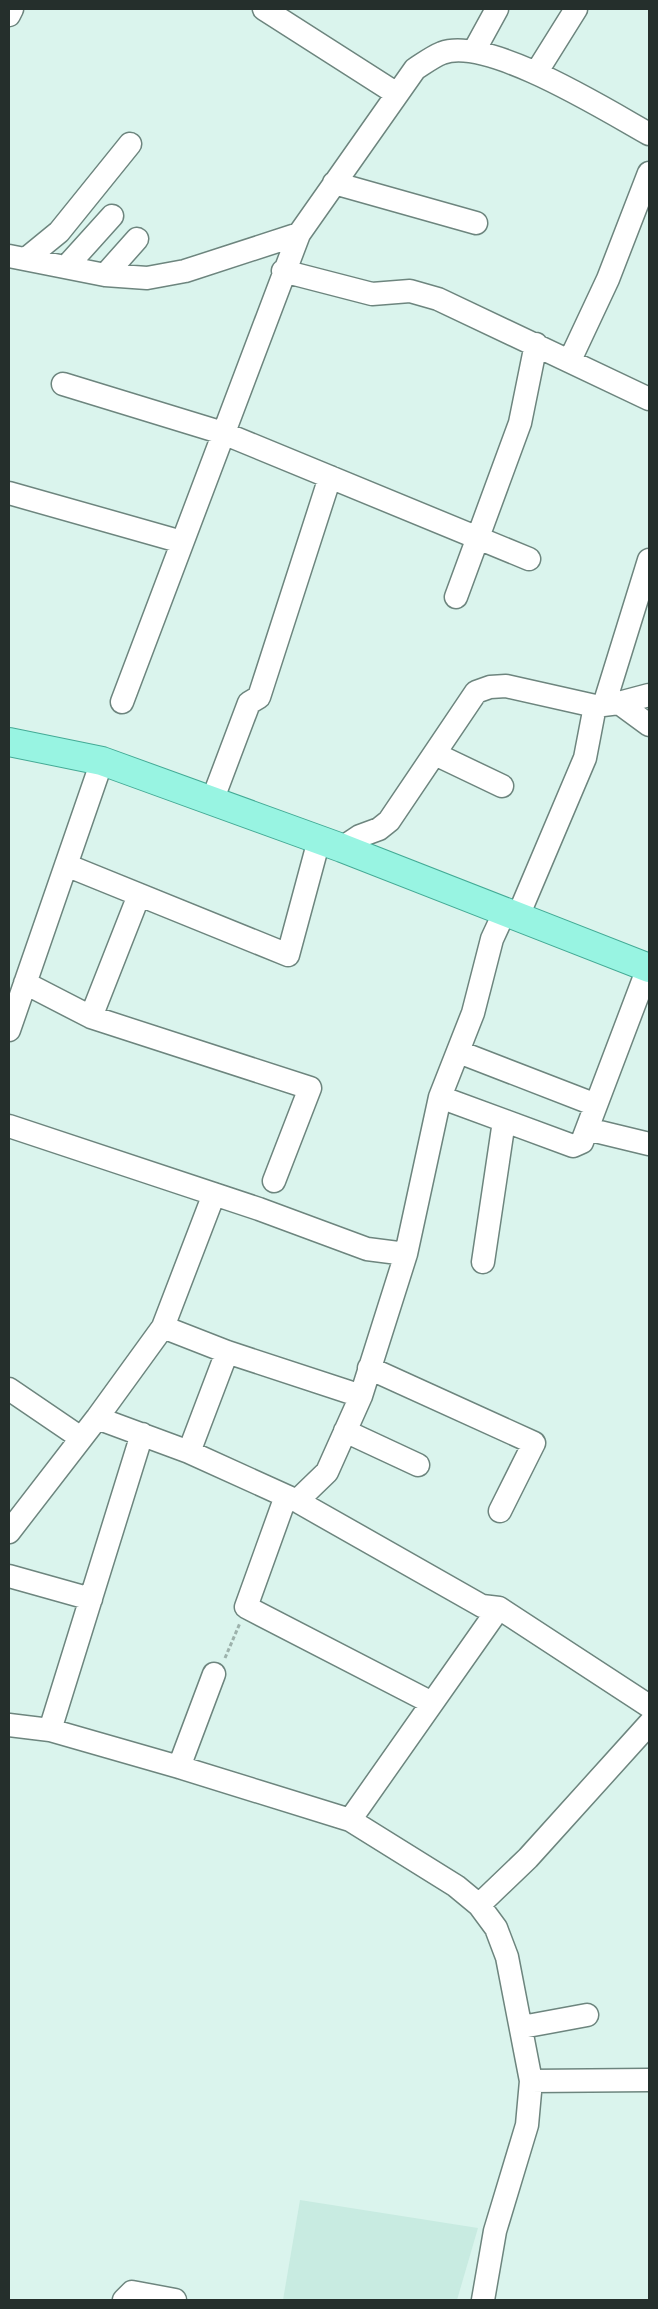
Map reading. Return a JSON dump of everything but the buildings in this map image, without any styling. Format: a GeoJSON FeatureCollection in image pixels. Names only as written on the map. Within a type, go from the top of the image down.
{"type":"FeatureCollection","features":[{"type":"Feature","properties":{"kind":"main road"},"geometry":{"type":"LineString","coordinates":[[9,742],[102,761],[330,844],[648,968]]}},
{"type":"Feature","properties":{"kind":"street"},"geometry":{"type":"LineString","coordinates":[[9,15],[12,9]]}},
{"type":"Feature","properties":{"kind":"street"},"geometry":{"type":"LineString","coordinates":[[264,9],[397,94]]}},
{"type":"Feature","properties":{"kind":"street"},"geometry":{"type":"LineString","coordinates":[[474,51],[497,9]]}},
{"type":"Feature","properties":{"kind":"street"},"geometry":{"type":"LineString","coordinates":[[536,73],[576,9]]}},
{"type":"Feature","properties":{"kind":"street"},"geometry":{"type":"LineString","coordinates":[[122,702],[283,271],[299,234],[415,69],[442,53],[474,51],[536,73],[649,134]]}},
{"type":"Feature","properties":{"kind":"street"},"geometry":{"type":"LineString","coordinates":[[18,258],[59,232],[130,144]]}},
{"type":"Feature","properties":{"kind":"street"},"geometry":{"type":"LineString","coordinates":[[570,360],[608,279],[649,173]]}},
{"type":"Feature","properties":{"kind":"street"},"geometry":{"type":"LineString","coordinates":[[334,184],[476,224]]}},
{"type":"Feature","properties":{"kind":"street"},"geometry":{"type":"LineString","coordinates":[[66,267],[112,216]]}},
{"type":"Feature","properties":{"kind":"street"},"geometry":{"type":"LineString","coordinates":[[18,258],[105,275],[147,278],[186,271],[299,234]]}},
{"type":"Feature","properties":{"kind":"street"},"geometry":{"type":"LineString","coordinates":[[105,275],[137,239]]}},
{"type":"Feature","properties":{"kind":"street"},"geometry":{"type":"LineString","coordinates":[[283,271],[372,294],[410,291],[438,299],[649,399]]}},
{"type":"Feature","properties":{"kind":"street"},"geometry":{"type":"LineString","coordinates":[[456,597],[520,423],[536,344]]}},
{"type":"Feature","properties":{"kind":"street"},"geometry":{"type":"LineString","coordinates":[[63,384],[223,434],[528,559]]}},
{"type":"Feature","properties":{"kind":"street"},"geometry":{"type":"LineString","coordinates":[[212,801],[249,703],[259,697],[330,477]]}},
{"type":"Feature","properties":{"kind":"street"},"geometry":{"type":"LineString","coordinates":[[9,493],[182,542]]}},
{"type":"Feature","properties":{"kind":"street"},"geometry":{"type":"LineString","coordinates":[[432,1703],[246,1607],[291,1498],[327,1472],[361,1396],[406,1254],[440,1097],[473,1013],[492,939],[511,914],[585,758],[606,705],[649,560]]}},
{"type":"Feature","properties":{"kind":"street"},"geometry":{"type":"LineString","coordinates":[[66,866],[288,954],[330,844],[379,829],[389,821],[436,754],[476,692],[490,686],[506,686],[606,705],[649,725]]}},
{"type":"Feature","properties":{"kind":"street"},"geometry":{"type":"LineString","coordinates":[[606,705],[649,695]]}},
{"type":"Feature","properties":{"kind":"street"},"geometry":{"type":"LineString","coordinates":[[436,754],[502,786]]}},
{"type":"Feature","properties":{"kind":"street"},"geometry":{"type":"LineString","coordinates":[[9,1030],[102,761]]}},
{"type":"Feature","properties":{"kind":"street"},"geometry":{"type":"LineString","coordinates":[[91,1017],[139,895]]}},
{"type":"Feature","properties":{"kind":"street"},"geometry":{"type":"LineString","coordinates":[[440,1097],[573,1146],[582,1142],[648,968]]}},
{"type":"Feature","properties":{"kind":"street"},"geometry":{"type":"LineString","coordinates":[[25,983],[91,1017],[310,1088],[274,1181]]}},
{"type":"Feature","properties":{"kind":"street"},"geometry":{"type":"LineString","coordinates":[[459,1052],[596,1105]]}},
{"type":"Feature","properties":{"kind":"street"},"geometry":{"type":"LineString","coordinates":[[483,1262],[504,1121]]}},
{"type":"Feature","properties":{"kind":"street"},"geometry":{"type":"LineString","coordinates":[[9,1126],[214,1194],[367,1249],[406,1254]]}},
{"type":"Feature","properties":{"kind":"street"},"geometry":{"type":"LineString","coordinates":[[587,1129],[649,1144]]}},
{"type":"Feature","properties":{"kind":"street"},"geometry":{"type":"LineString","coordinates":[[9,1532],[97,1418],[163,1327],[214,1194]]}},
{"type":"Feature","properties":{"kind":"street"},"geometry":{"type":"LineString","coordinates":[[163,1327],[227,1352],[361,1396]]}},
{"type":"Feature","properties":{"kind":"street"},"geometry":{"type":"LineString","coordinates":[[189,1452],[227,1352]]}},
{"type":"Feature","properties":{"kind":"street"},"geometry":{"type":"LineString","coordinates":[[369,1368],[534,1443],[500,1511]]}},
{"type":"Feature","properties":{"kind":"street"},"geometry":{"type":"LineString","coordinates":[[9,1389],[81,1438]]}},
{"type":"Feature","properties":{"kind":"street"},"geometry":{"type":"LineString","coordinates":[[97,1418],[189,1452],[291,1498],[482,1606],[499,1608],[649,1706]]}},
{"type":"Feature","properties":{"kind":"street"},"geometry":{"type":"LineString","coordinates":[[345,1431],[418,1465]]}},
{"type":"Feature","properties":{"kind":"street"},"geometry":{"type":"LineString","coordinates":[[50,1730],[142,1434]]}},
{"type":"Feature","properties":{"kind":"street"},"geometry":{"type":"LineString","coordinates":[[9,1576],[91,1599]]}},
{"type":"Feature","properties":{"kind":"street"},"geometry":{"type":"LineString","coordinates":[[350,1820],[499,1608]]}},
{"type":"Feature","properties":{"kind":"street"},"geometry":{"type":"LineString","coordinates":[[179,1767],[214,1674]]}},
{"type":"Feature","properties":{"kind":"street"},"geometry":{"type":"LineString","coordinates":[[480,1905],[528,1858],[649,1724]]}},
{"type":"Feature","properties":{"kind":"street"},"geometry":{"type":"LineString","coordinates":[[9,1726],[50,1730],[179,1767],[350,1820],[456,1886],[480,1905],[496,1928],[507,1957],[522,2027],[530,2080],[527,2126],[495,2231],[483,2300]]}},
{"type":"Feature","properties":{"kind":"street"},"geometry":{"type":"LineString","coordinates":[[522,2027],[587,2015]]}},
{"type":"Feature","properties":{"kind":"street"},"geometry":{"type":"LineString","coordinates":[[530,2080],[649,2080]]}},
{"type":"Feature","properties":{"kind":"street"},"geometry":{"type":"LineString","coordinates":[[124,2300],[132,2292],[175,2300]]}},
{"type":"Feature","properties":{"kind":"path"},"geometry":{"type":"LineString","coordinates":[[214,1674],[218,1672],[246,1607]]}},
{"type":"Feature","properties":{"kind":"shaded area"},"geometry":{"type":"Polygon","coordinates":[[[300,2200],[478,2228],[457,2300],[283,2300],[300,2200]]]}}]}
